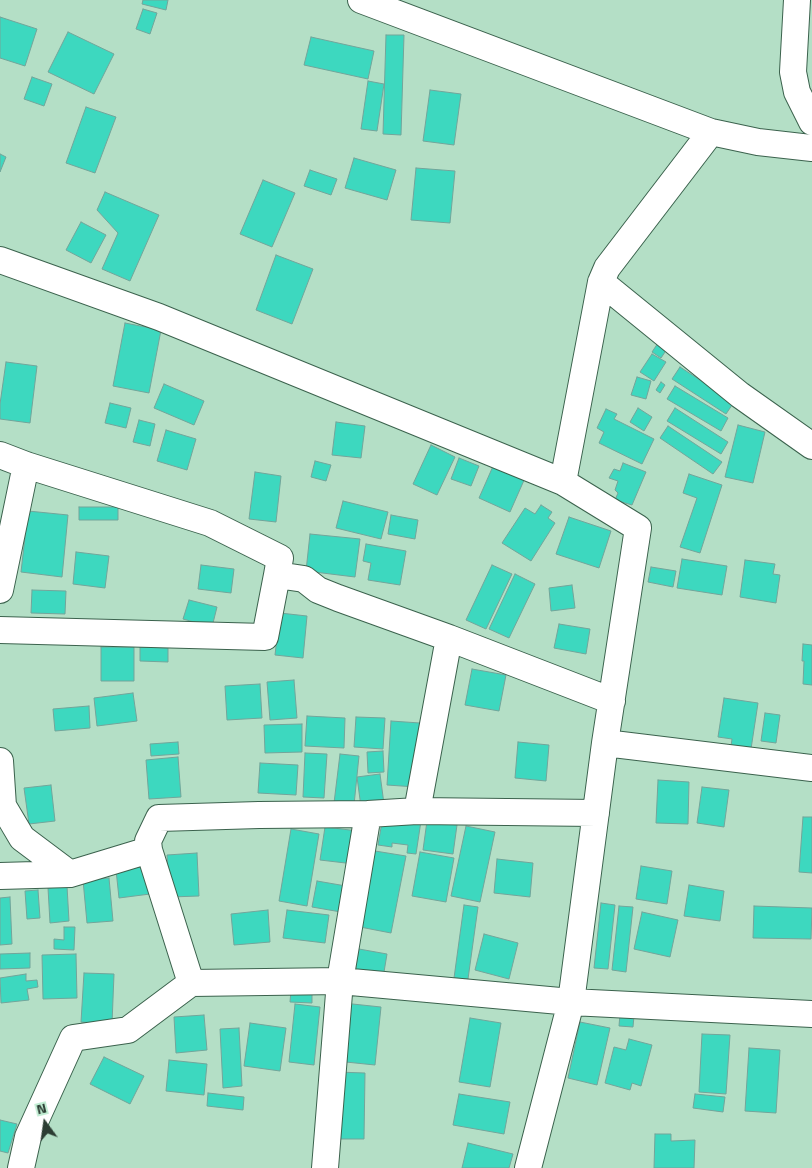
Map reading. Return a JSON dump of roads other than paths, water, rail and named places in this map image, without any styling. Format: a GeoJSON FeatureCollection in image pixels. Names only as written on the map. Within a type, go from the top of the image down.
{"type":"FeatureCollection","features":[{"type":"Feature","properties":{"kind":"street"},"geometry":{"type":"LineString","coordinates":[[361,0],[711,132],[758,142],[812,148]]}},
{"type":"Feature","properties":{"kind":"street"},"geometry":{"type":"LineString","coordinates":[[797,0],[793,72],[797,92],[812,122]]}},
{"type":"Feature","properties":{"kind":"street"},"geometry":{"type":"LineString","coordinates":[[562,482],[601,282],[608,268],[711,132]]}},
{"type":"Feature","properties":{"kind":"street"},"geometry":{"type":"LineString","coordinates":[[0,260],[159,317],[562,482],[638,528],[605,743],[571,1002],[528,1168]]}},
{"type":"Feature","properties":{"kind":"street"},"geometry":{"type":"LineString","coordinates":[[601,282],[740,395],[812,446]]}},
{"type":"Feature","properties":{"kind":"street"},"geometry":{"type":"LineString","coordinates":[[0,455],[26,465],[210,523],[280,558],[265,637],[0,630]]}},
{"type":"Feature","properties":{"kind":"street"},"geometry":{"type":"LineString","coordinates":[[0,590],[26,465]]}},
{"type":"Feature","properties":{"kind":"street"},"geometry":{"type":"LineString","coordinates":[[277,575],[304,579],[318,590],[338,598],[449,638],[612,701]]}},
{"type":"Feature","properties":{"kind":"street"},"geometry":{"type":"LineString","coordinates":[[417,811],[449,638]]}},
{"type":"Feature","properties":{"kind":"street"},"geometry":{"type":"LineString","coordinates":[[605,743],[812,768]]}},
{"type":"Feature","properties":{"kind":"street"},"geometry":{"type":"LineString","coordinates":[[0,761],[3,806],[22,838],[70,874]]}},
{"type":"Feature","properties":{"kind":"street"},"geometry":{"type":"LineString","coordinates":[[191,983],[149,850],[148,841],[159,818],[259,814],[368,814],[417,811],[596,813]]}},
{"type":"Feature","properties":{"kind":"street"},"geometry":{"type":"LineString","coordinates":[[325,1168],[340,981],[368,814]]}},
{"type":"Feature","properties":{"kind":"street"},"geometry":{"type":"LineString","coordinates":[[0,876],[70,874],[149,850]]}},
{"type":"Feature","properties":{"kind":"street"},"geometry":{"type":"LineString","coordinates":[[21,1168],[28,1137],[73,1038],[128,1030],[191,983],[340,981],[571,1002],[812,1014]]}}]}
